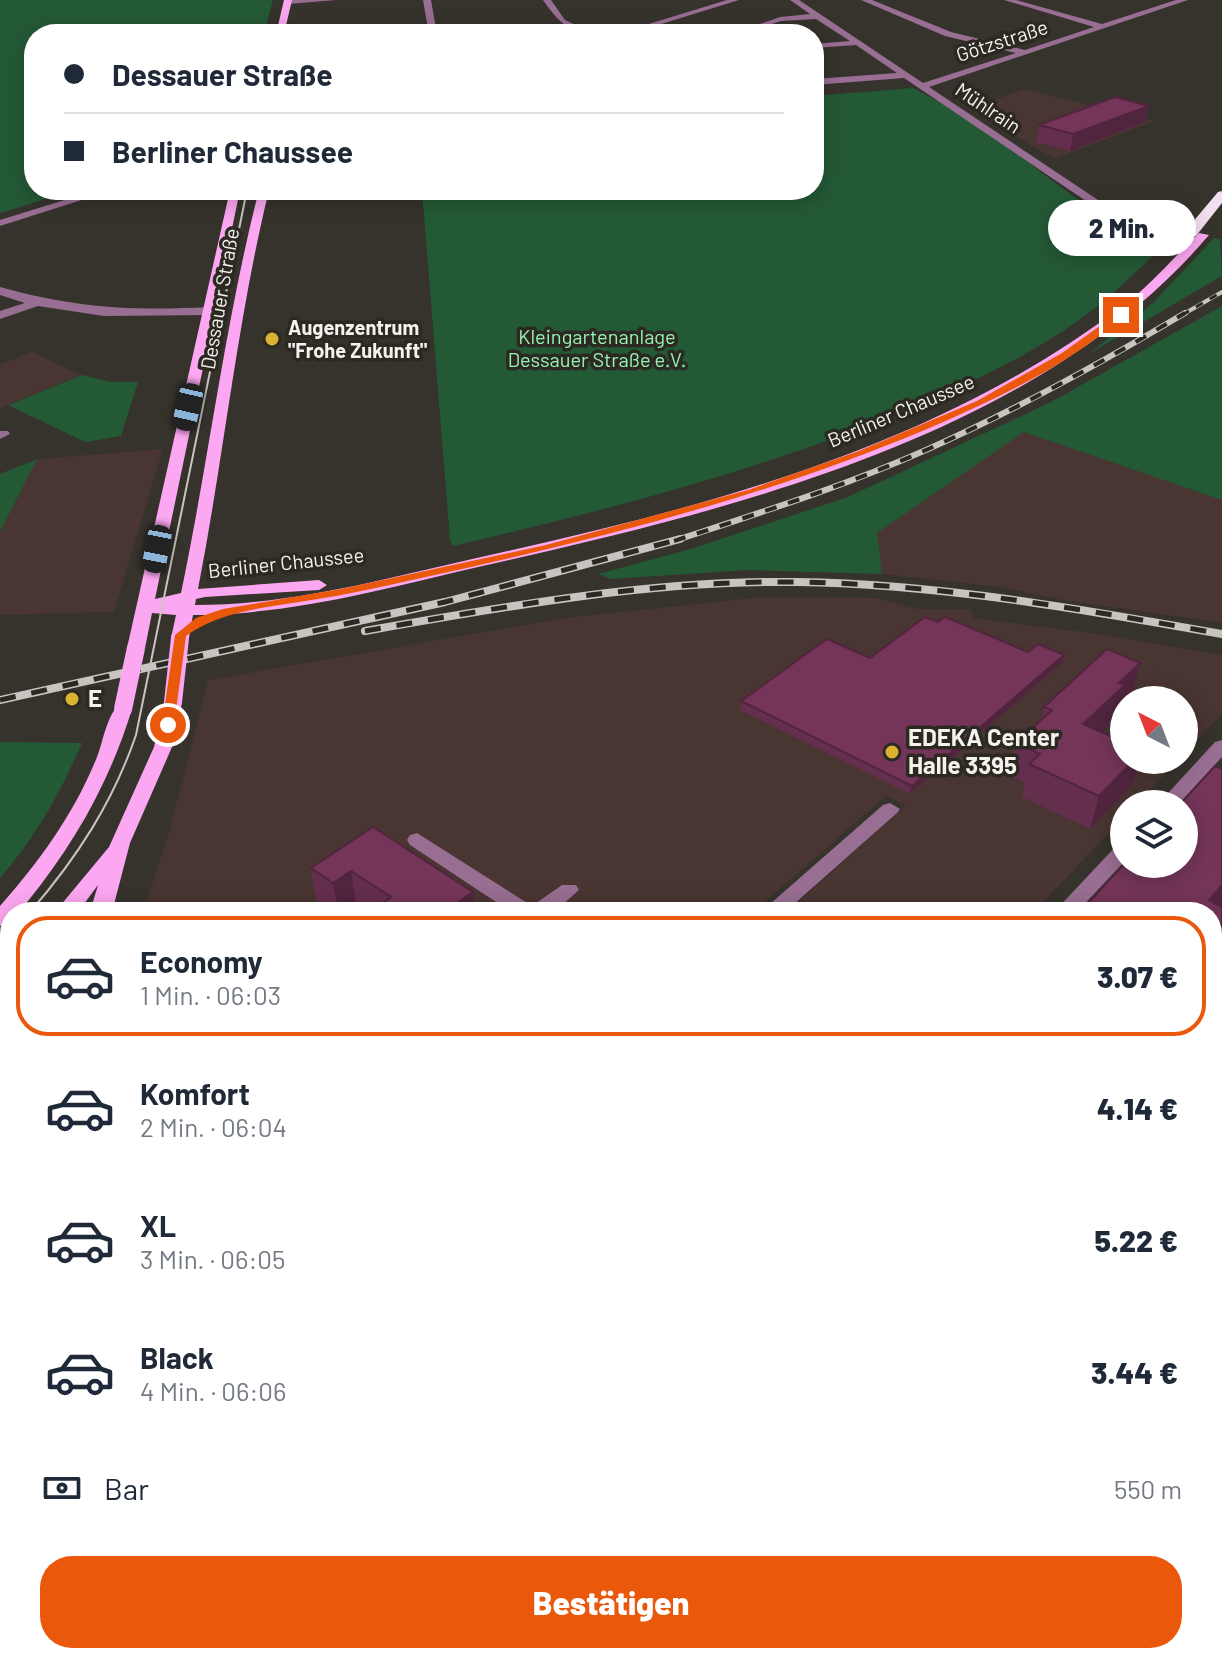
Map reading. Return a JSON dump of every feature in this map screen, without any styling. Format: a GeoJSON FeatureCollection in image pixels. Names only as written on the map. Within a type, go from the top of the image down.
{"type":"FeatureCollection","features":[{"type":"Feature","properties":{"kind":"highway","name":"Berliner Chaussee"},"geometry":{"type":"LineString","coordinates":[[1197,234],[1222,195]]}},
{"type":"Feature","properties":{"kind":"highway","name":"Berliner Chaussee"},"geometry":{"type":"LineString","coordinates":[[1197,234],[1222,211]]}},
{"type":"Feature","properties":{"kind":"main road"},"geometry":{"type":"LineString","coordinates":[[282,24],[288,1]]}},
{"type":"Feature","properties":{"kind":"main road","name":"Dessauer Straße"},"geometry":{"type":"LineString","coordinates":[[15,902],[37,878],[81,812],[109,754],[123,709],[233,200]]}},
{"type":"Feature","properties":{"kind":"main road","name":"Dessauer Straße"},"geometry":{"type":"LineString","coordinates":[[120,843],[163,747],[173,702],[180,636],[209,496],[251,242],[262,200]]}},
{"type":"Feature","properties":{"kind":"main road","name":"Berliner Chaussee"},"geometry":{"type":"LineString","coordinates":[[145,607],[186,604],[231,590],[325,585],[531,543],[696,499],[852,448],[967,398],[1089,329],[1197,234]]}},
{"type":"Feature","properties":{"kind":"main road","name":"Berliner Chaussee"},"geometry":{"type":"LineString","coordinates":[[186,604],[227,612],[405,579],[588,538],[751,492],[862,453],[980,403],[1065,355],[1144,297],[1197,234]]}},
{"type":"Feature","properties":{"kind":"main road"},"geometry":{"type":"LineString","coordinates":[[180,636],[200,620],[227,612]]}},
{"type":"Feature","properties":{"kind":"main road"},"geometry":{"type":"LineString","coordinates":[[74,902],[120,843]]}},
{"type":"Feature","properties":{"kind":"main road"},"geometry":{"type":"LineString","coordinates":[[104,902],[120,843]]}},
{"type":"Feature","properties":{"kind":"street"},"geometry":{"type":"LineString","coordinates":[[288,1],[332,0]]}},
{"type":"Feature","properties":{"kind":"street"},"geometry":{"type":"LineString","coordinates":[[427,0],[431,24]]}},
{"type":"Feature","properties":{"kind":"street"},"geometry":{"type":"LineString","coordinates":[[547,0],[562,22],[567,24]]}},
{"type":"Feature","properties":{"kind":"street"},"geometry":{"type":"LineString","coordinates":[[654,24],[735,0]]}},
{"type":"Feature","properties":{"kind":"street","name":"Mühlrain"},"geometry":{"type":"LineString","coordinates":[[794,0],[1133,228],[1167,236]]}},
{"type":"Feature","properties":{"kind":"street"},"geometry":{"type":"LineString","coordinates":[[865,0],[948,34],[1025,53]]}},
{"type":"Feature","properties":{"kind":"street"},"geometry":{"type":"LineString","coordinates":[[1008,0],[1103,27]]}},
{"type":"Feature","properties":{"kind":"street","name":"Götzstraße"},"geometry":{"type":"LineString","coordinates":[[922,86],[1184,0]]}},
{"type":"Feature","properties":{"kind":"street"},"geometry":{"type":"LineString","coordinates":[[765,24],[780,19],[819,16]]}},
{"type":"Feature","properties":{"kind":"street"},"geometry":{"type":"LineString","coordinates":[[824,45],[856,43]]}},
{"type":"Feature","properties":{"kind":"street"},"geometry":{"type":"LineString","coordinates":[[824,79],[905,75]]}},
{"type":"Feature","properties":{"kind":"street"},"geometry":{"type":"LineString","coordinates":[[0,223],[75,200]]}},
{"type":"Feature","properties":{"kind":"street"},"geometry":{"type":"LineString","coordinates":[[0,291],[35,303],[115,313],[210,311]]}},
{"type":"Feature","properties":{"kind":"street"},"geometry":{"type":"LineString","coordinates":[[0,315],[35,303]]}},
{"type":"Feature","properties":{"kind":"street"},"geometry":{"type":"LineString","coordinates":[[1181,790],[1222,746]]}},
{"type":"Feature","properties":{"kind":"street"},"geometry":{"type":"LineString","coordinates":[[783,902],[890,809]]}},
{"type":"Feature","properties":{"kind":"street"},"geometry":{"type":"LineString","coordinates":[[417,840],[511,902]]}},
{"type":"Feature","properties":{"kind":"street"},"geometry":{"type":"LineString","coordinates":[[1075,902],[1110,865]]}},
{"type":"Feature","properties":{"kind":"street"},"geometry":{"type":"LineString","coordinates":[[553,902],[569,890]]}},
{"type":"Feature","properties":{"kind":"shaded area"},"geometry":{"type":"Polygon","coordinates":[[[1024,89],[1154,121],[1055,159],[969,109],[1024,89]]]}},
{"type":"Feature","properties":{"kind":"shaded area"},"geometry":{"type":"Polygon","coordinates":[[[32,352],[81,375],[0,408],[0,364],[32,352]]]}},
{"type":"Feature","properties":{"kind":"shaded area"},"geometry":{"type":"Polygon","coordinates":[[[1024,431],[1222,500],[1222,623],[1063,600],[1000,587],[882,574],[876,533],[1024,431]]]}},
{"type":"Feature","properties":{"kind":"shaded area"},"geometry":{"type":"Polygon","coordinates":[[[163,449],[114,612],[0,615],[0,532],[37,459],[163,449]]]}},
{"type":"Feature","properties":{"kind":"shaded area"},"geometry":{"type":"Polygon","coordinates":[[[761,597],[878,598],[917,609],[971,609],[973,618],[1107,635],[1222,655],[1222,714],[1198,739],[1198,686],[1110,686],[1110,774],[1166,774],[1150,790],[1110,790],[1110,832],[1043,902],[798,902],[905,806],[886,796],[764,902],[146,902],[168,836],[208,680],[564,618],[761,597]]]}},
{"type":"Feature","properties":{"kind":"shaded area"},"geometry":{"type":"Polygon","coordinates":[[[1222,773],[1222,902],[1111,902],[1157,878],[1198,878],[1198,830],[1222,773]]]}},
{"type":"Feature","properties":{"kind":"green space"},"geometry":{"type":"Polygon","coordinates":[[[0,0],[273,0],[267,24],[24,24],[24,200],[42,200],[0,213],[0,0]]]}},
{"type":"Feature","properties":{"kind":"green space","name":"Kleingartenanlage Dessauer Straße e.V."},"geometry":{"type":"Polygon","coordinates":[[[913,88],[966,116],[1073,196],[1158,251],[1102,302],[1066,329],[987,374],[904,411],[702,482],[453,546],[450,540],[423,200],[824,200],[824,95],[913,88]]]}},
{"type":"Feature","properties":{"kind":"green space"},"geometry":{"type":"Polygon","coordinates":[[[1214,238],[1220,239],[1222,276],[1087,355],[1153,303],[1214,238]]]}},
{"type":"Feature","properties":{"kind":"green space"},"geometry":{"type":"Polygon","coordinates":[[[1222,306],[1222,500],[1024,432],[877,533],[882,574],[748,570],[611,579],[598,574],[694,548],[848,497],[1051,402],[1222,306]]]}},
{"type":"Feature","properties":{"kind":"green space"},"geometry":{"type":"Polygon","coordinates":[[[82,375],[111,382],[138,382],[121,436],[85,442],[8,405],[82,375]]]}},
{"type":"Feature","properties":{"kind":"green space"},"geometry":{"type":"Polygon","coordinates":[[[37,459],[0,532],[0,474],[37,459]]]}},
{"type":"Feature","properties":{"kind":"green space"},"geometry":{"type":"Polygon","coordinates":[[[0,742],[82,743],[46,814],[0,878],[0,742]]]}},
{"type":"Feature","properties":{"kind":"building"},"geometry":{"type":"Polygon","coordinates":[[[1115,97],[1149,106],[1073,134],[1039,125],[1115,97]]]}},
{"type":"Feature","properties":{"kind":"building","name":"EDEKA Center Halle 3395"},"geometry":{"type":"Polygon","coordinates":[[[925,617],[938,622],[945,617],[1028,652],[1038,644],[1064,655],[912,786],[741,701],[827,639],[870,658],[925,617]]]}},
{"type":"Feature","properties":{"kind":"building"},"geometry":{"type":"Polygon","coordinates":[[[1107,649],[1140,663],[1119,683],[1124,686],[1110,686],[1110,699],[1083,724],[1110,736],[1110,774],[1120,774],[1099,796],[1029,764],[1040,754],[1016,743],[1052,710],[1044,707],[1107,649]]]}},
{"type":"Feature","properties":{"kind":"building"},"geometry":{"type":"Polygon","coordinates":[[[1215,766],[1222,769],[1222,885],[1209,900],[1213,902],[1089,902],[1111,878],[1198,878],[1198,790],[1193,790],[1215,766]]]}},
{"type":"Feature","properties":{"kind":"building"},"geometry":{"type":"Polygon","coordinates":[[[373,827],[473,892],[458,902],[384,902],[391,897],[351,871],[333,883],[311,868],[373,827]]]}},
{"type":"Feature","properties":{"kind":"tram line"},"geometry":{"type":"LineString","coordinates":[[38,902],[63,871],[105,806],[136,735],[245,200]]}},
{"type":"Feature","properties":{"kind":"railway"},"geometry":{"type":"LineString","coordinates":[[1182,315],[1222,292]]}},
{"type":"Feature","properties":{"kind":"railway"},"geometry":{"type":"LineString","coordinates":[[680,539],[833,487],[926,450],[1058,385],[1185,313]]}},
{"type":"Feature","properties":{"kind":"railway"},"geometry":{"type":"LineString","coordinates":[[0,700],[445,602],[680,539]]}},
{"type":"Feature","properties":{"kind":"railway"},"geometry":{"type":"LineString","coordinates":[[674,541],[680,539]]}},
{"type":"Feature","properties":{"kind":"railway"},"geometry":{"type":"LineString","coordinates":[[365,631],[580,596],[688,585],[797,582],[957,593],[1222,634]]}},
{"type":"Feature","properties":{"kind":"place","name":"Augenzentrum \"Frohe Zukunft\""},"geometry":{"type":"Point","coordinates":[272,339]}},
{"type":"Feature","properties":{"kind":"place","name":"E"},"geometry":{"type":"Point","coordinates":[72,699]}},
{"type":"Feature","properties":{"kind":"place","name":"EDEKA Center Halle 3395"},"geometry":{"type":"Point","coordinates":[892,752]}},
{"type":"Feature","properties":{"kind":"route"},"geometry":{"type":"LineString","coordinates":[[168,725],[180,635],[200,620],[547,548],[751,492],[862,453],[980,403],[1033,375],[1121,315]]}}]}
